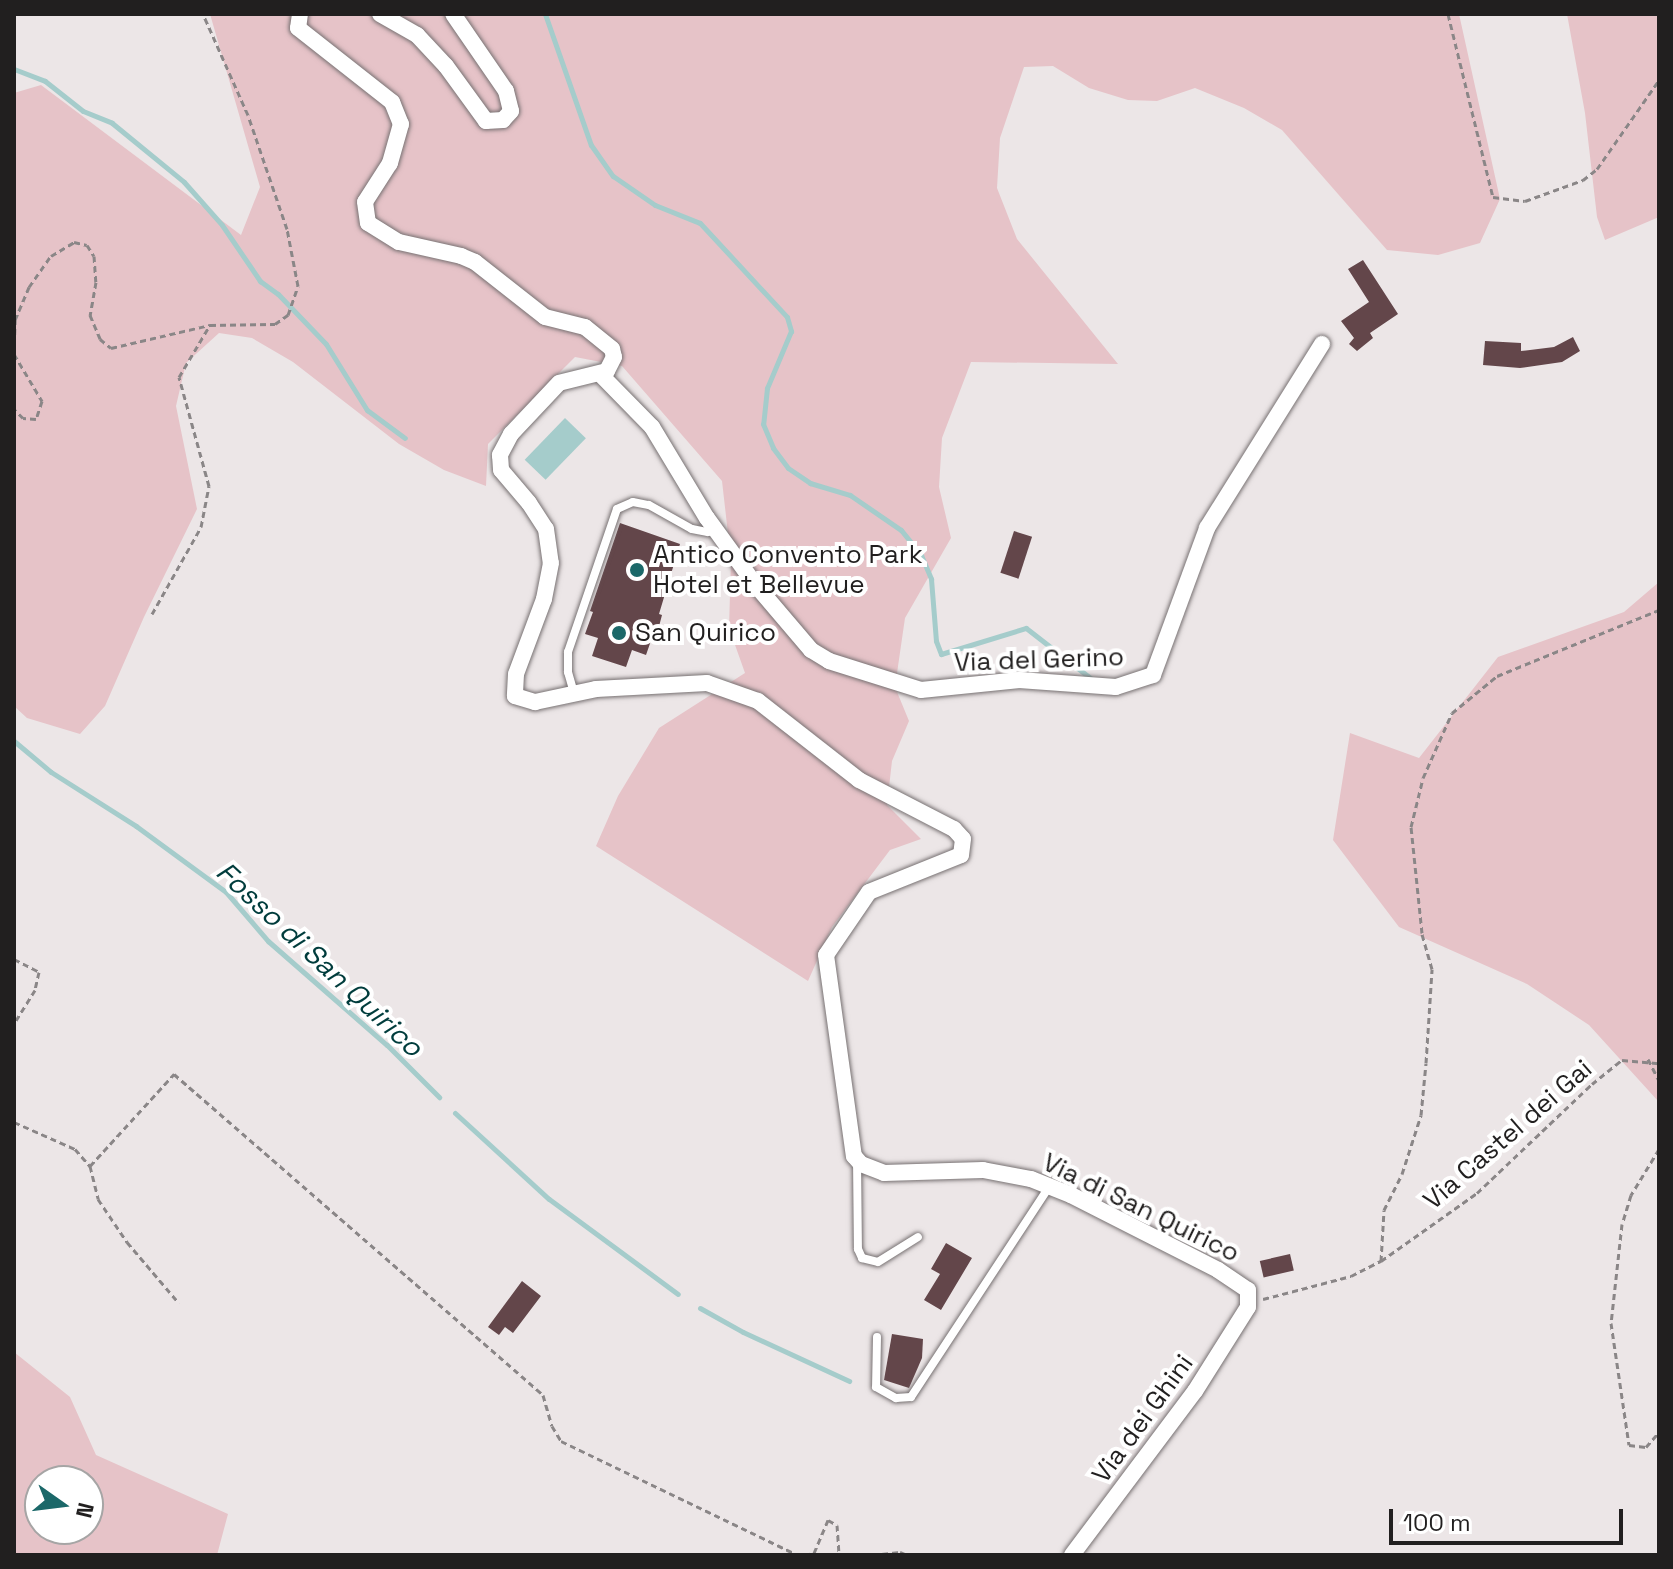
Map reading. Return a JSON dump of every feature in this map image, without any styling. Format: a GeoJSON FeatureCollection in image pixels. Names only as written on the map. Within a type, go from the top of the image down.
{"type":"FeatureCollection","features":[{"type":"Feature","properties":{"kind":"street"},"geometry":{"type":"LineString","coordinates":[[300,14],[298,28],[392,102],[401,124],[390,163],[365,202],[368,223],[399,242],[461,256],[545,317],[585,327],[612,349],[612,365],[601,375],[559,383],[511,434],[499,462],[506,477],[539,515],[546,529],[551,563],[544,599],[516,674],[515,696],[535,702],[574,693],[644,685],[707,683],[758,701],[859,780],[954,829],[963,839],[961,855],[869,892],[826,955],[857,1159]]}},
{"type":"Feature","properties":{"kind":"street"},"geometry":{"type":"LineString","coordinates":[[380,14],[417,35],[446,66],[486,121],[503,120],[511,111],[506,91],[453,14]]}},
{"type":"Feature","properties":{"kind":"street","name":"Via del Gerino"},"geometry":{"type":"LineString","coordinates":[[601,375],[652,427],[714,529],[811,650],[829,661],[921,690],[1019,680],[1116,687],[1153,675],[1207,528],[1322,344]]}},
{"type":"Feature","properties":{"kind":"street","name":"Via di San Quirico"},"geometry":{"type":"LineString","coordinates":[[857,1159],[873,1171],[884,1173],[983,1170],[1050,1186],[1218,1270],[1248,1290],[1249,1303]]}},
{"type":"Feature","properties":{"kind":"street","name":"Via dei Ghini"},"geometry":{"type":"LineString","coordinates":[[1072,1555],[1195,1391],[1249,1303]]}},
{"type":"Feature","properties":{"kind":"lane"},"geometry":{"type":"LineString","coordinates":[[574,693],[568,672],[568,652],[617,509],[633,502],[649,505],[692,529],[708,532],[714,529]]}},
{"type":"Feature","properties":{"kind":"lane"},"geometry":{"type":"LineString","coordinates":[[857,1159],[858,1249],[862,1258],[878,1262],[918,1237]]}},
{"type":"Feature","properties":{"kind":"lane"},"geometry":{"type":"LineString","coordinates":[[877,1337],[876,1387],[896,1398],[911,1397],[1050,1186]]}},
{"type":"Feature","properties":{"kind":"path"},"geometry":{"type":"LineString","coordinates":[[14,409],[23,418],[36,419],[42,401],[14,354],[15,320],[29,287],[51,256],[74,242],[87,245],[94,256],[96,282],[90,315],[100,339],[111,348],[210,325],[275,324],[288,315],[298,286],[287,229],[253,130],[203,14]]}},
{"type":"Feature","properties":{"kind":"path"},"geometry":{"type":"LineString","coordinates":[[1448,14],[1493,197],[1525,201],[1583,180],[1597,169],[1659,80]]}},
{"type":"Feature","properties":{"kind":"path"},"geometry":{"type":"LineString","coordinates":[[152,614],[201,527],[209,486],[179,377],[210,325]]}},
{"type":"Feature","properties":{"kind":"path"},"geometry":{"type":"LineString","coordinates":[[1381,1261],[1384,1210],[1402,1174],[1421,1115],[1426,1063],[1432,969],[1422,933],[1411,827],[1423,778],[1452,713],[1497,676],[1659,610]]}},
{"type":"Feature","properties":{"kind":"path"},"geometry":{"type":"LineString","coordinates":[[14,959],[39,972],[35,990],[14,1023]]}},
{"type":"Feature","properties":{"kind":"path"},"geometry":{"type":"LineString","coordinates":[[1648,1059],[1659,1063]]}},
{"type":"Feature","properties":{"kind":"path"},"geometry":{"type":"LineString","coordinates":[[1648,1059],[1659,1081]]}},
{"type":"Feature","properties":{"kind":"path","name":"Via Castel dei Gai"},"geometry":{"type":"LineString","coordinates":[[1249,1303],[1351,1276],[1381,1261],[1477,1193],[1592,1084],[1622,1060],[1648,1059]]}},
{"type":"Feature","properties":{"kind":"path"},"geometry":{"type":"LineString","coordinates":[[90,1166],[174,1074],[543,1395],[552,1426],[561,1441],[798,1555]]}},
{"type":"Feature","properties":{"kind":"path"},"geometry":{"type":"LineString","coordinates":[[14,1122],[75,1149],[90,1166],[98,1199],[127,1242],[179,1303]]}},
{"type":"Feature","properties":{"kind":"path"},"geometry":{"type":"LineString","coordinates":[[1659,1149],[1631,1195],[1622,1224],[1611,1323],[1629,1445],[1646,1447],[1659,1432]]}},
{"type":"Feature","properties":{"kind":"path"},"geometry":{"type":"LineString","coordinates":[[805,1555],[814,1553],[828,1520],[837,1525],[839,1555]]}},
{"type":"Feature","properties":{"kind":"path"},"geometry":{"type":"LineString","coordinates":[[872,1555],[900,1552],[907,1555]]}},
{"type":"Feature","properties":{"kind":"shaded area"},"geometry":{"type":"Polygon","coordinates":[[[210,14],[1459,14],[1500,199],[1480,243],[1438,255],[1387,250],[1282,130],[1244,108],[1195,88],[1157,101],[1128,100],[1089,88],[1053,66],[1024,67],[1000,138],[997,188],[1017,239],[1118,364],[971,362],[942,438],[939,487],[951,538],[905,618],[895,687],[909,721],[892,761],[887,805],[921,839],[890,850],[832,927],[808,981],[596,846],[618,796],[659,728],[745,673],[729,628],[731,560],[722,481],[622,366],[575,357],[488,444],[486,486],[444,470],[399,444],[293,362],[252,338],[219,333],[186,363],[176,406],[197,509],[105,706],[80,734],[27,718],[14,706],[14,93],[41,85],[241,235],[260,187],[210,14]]]}},
{"type":"Feature","properties":{"kind":"shaded area"},"geometry":{"type":"Polygon","coordinates":[[[1567,14],[1659,14],[1659,217],[1605,240],[1597,217],[1585,113],[1567,14]]]}},
{"type":"Feature","properties":{"kind":"shaded area"},"geometry":{"type":"Polygon","coordinates":[[[1659,582],[1659,1109],[1658,1101],[1589,1025],[1527,984],[1399,927],[1333,840],[1350,733],[1419,758],[1498,657],[1624,612],[1659,582]]]}},
{"type":"Feature","properties":{"kind":"shaded area"},"geometry":{"type":"Polygon","coordinates":[[[14,1352],[70,1397],[96,1455],[228,1514],[217,1555],[14,1555],[14,1352]]]}},
{"type":"Feature","properties":{"kind":"water"},"geometry":{"type":"Polygon","coordinates":[[[565,418],[586,438],[546,480],[525,460],[565,418]]]}},
{"type":"Feature","properties":{"kind":"building"},"geometry":{"type":"Polygon","coordinates":[[[1363,260],[1398,314],[1370,333],[1373,338],[1357,351],[1349,344],[1354,338],[1341,321],[1369,302],[1348,269],[1363,260]]]}},
{"type":"Feature","properties":{"kind":"building"},"geometry":{"type":"Polygon","coordinates":[[[1573,337],[1580,351],[1562,362],[1520,368],[1483,365],[1485,341],[1521,343],[1521,351],[1554,347],[1573,337]]]}},
{"type":"Feature","properties":{"kind":"building","name":"Antico Convento Park Hotel et Bellevue"},"geometry":{"type":"Polygon","coordinates":[[[620,523],[680,544],[659,614],[662,615],[657,634],[654,632],[646,655],[632,650],[626,667],[592,656],[598,638],[585,634],[620,523]]]}},
{"type":"Feature","properties":{"kind":"building"},"geometry":{"type":"Polygon","coordinates":[[[1014,531],[1032,537],[1018,579],[1000,573],[1014,531]]]}},
{"type":"Feature","properties":{"kind":"building"},"geometry":{"type":"Polygon","coordinates":[[[946,1243],[972,1258],[941,1310],[924,1300],[940,1274],[931,1269],[946,1243]]]}},
{"type":"Feature","properties":{"kind":"building"},"geometry":{"type":"Polygon","coordinates":[[[1290,1254],[1294,1271],[1264,1278],[1260,1261],[1290,1254]]]}},
{"type":"Feature","properties":{"kind":"building"},"geometry":{"type":"Polygon","coordinates":[[[522,1281],[541,1296],[513,1333],[505,1327],[499,1335],[488,1327],[522,1281]]]}},
{"type":"Feature","properties":{"kind":"building"},"geometry":{"type":"Polygon","coordinates":[[[892,1334],[923,1339],[922,1358],[909,1388],[884,1380],[892,1334]]]}},
{"type":"Feature","properties":{"kind":"waterway"},"geometry":{"type":"LineString","coordinates":[[545,14],[591,145],[613,176],[655,205],[700,223],[787,317],[791,331],[767,388],[763,424],[773,448],[788,468],[810,483],[850,495],[901,530],[921,555],[931,579],[936,641],[941,654],[1026,628],[1094,681]]}},
{"type":"Feature","properties":{"kind":"waterway"},"geometry":{"type":"LineString","coordinates":[[14,69],[45,81],[83,111],[112,123],[184,182],[222,225],[260,281],[278,294],[326,344],[367,410],[405,438]]}},
{"type":"Feature","properties":{"kind":"waterway","name":"Fosso di San Quirico"},"geometry":{"type":"LineString","coordinates":[[14,741],[51,772],[136,826],[226,892],[268,941],[387,1045],[439,1097]]}},
{"type":"Feature","properties":{"kind":"waterway","name":"Fosso di San Quirico"},"geometry":{"type":"LineString","coordinates":[[455,1113],[549,1199],[678,1294]]}},
{"type":"Feature","properties":{"kind":"waterway","name":"Fosso di San Quirico"},"geometry":{"type":"LineString","coordinates":[[700,1308],[743,1332],[849,1381]]}},
{"type":"Feature","properties":{"kind":"place","name":"Antico Convento Park Hotel et Bellevue"},"geometry":{"type":"Point","coordinates":[637,570]}},
{"type":"Feature","properties":{"kind":"place","name":"San Quirico"},"geometry":{"type":"Point","coordinates":[619,633]}}]}
